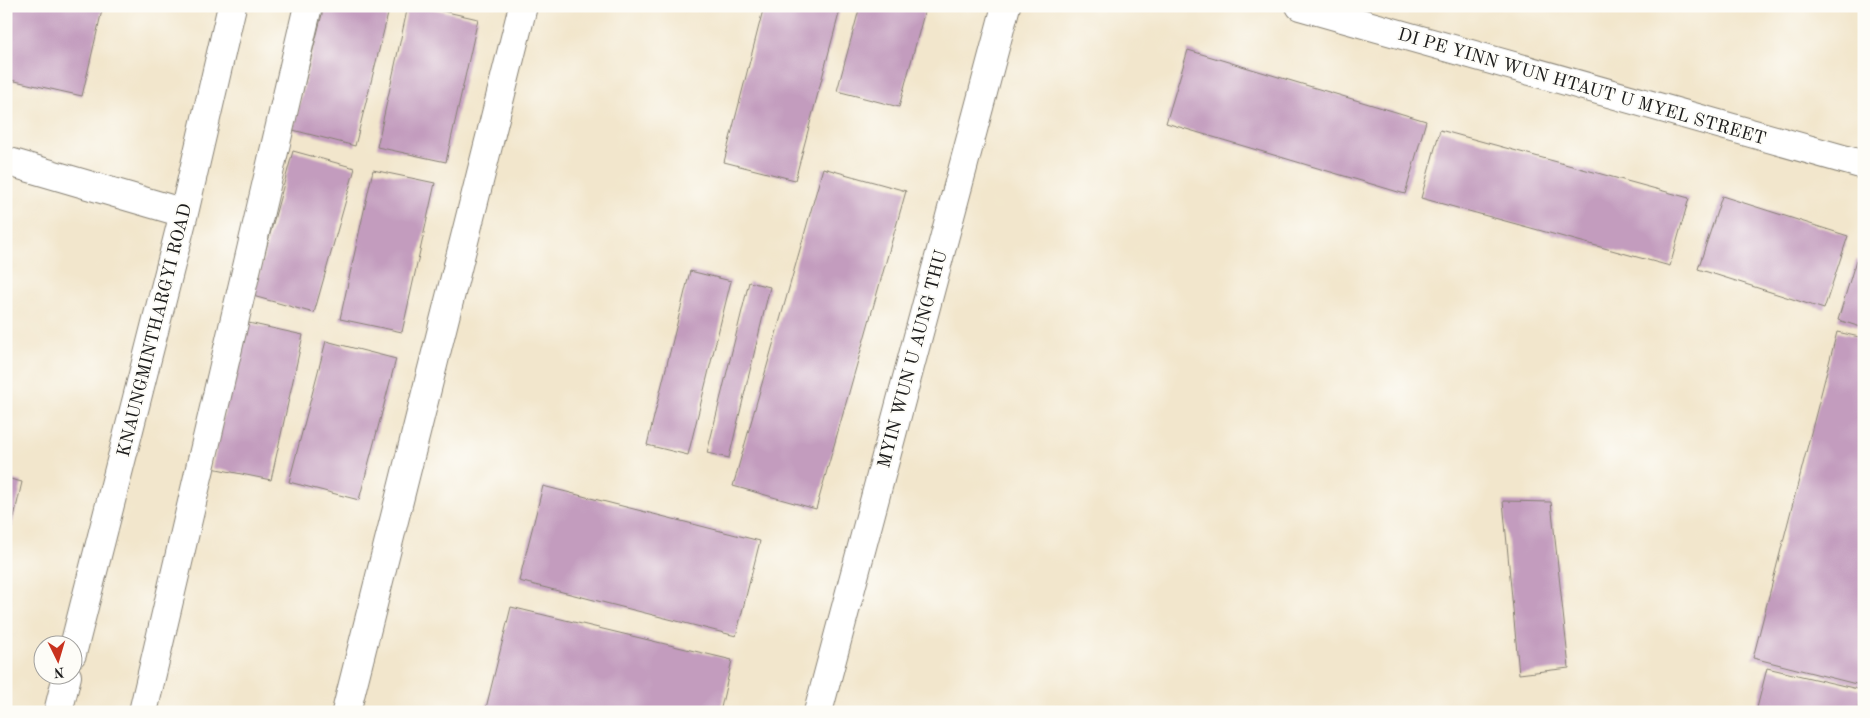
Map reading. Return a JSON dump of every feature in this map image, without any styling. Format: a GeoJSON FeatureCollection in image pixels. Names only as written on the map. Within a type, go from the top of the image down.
{"type":"FeatureCollection","features":[{"type":"Feature","properties":{"kind":"street","name":"KNAUNGMINTHARGYI ROAD"},"geometry":{"type":"LineString","coordinates":[[77,636],[184,213],[232,6]]}},
{"type":"Feature","properties":{"kind":"street"},"geometry":{"type":"LineString","coordinates":[[143,712],[308,6]]}},
{"type":"Feature","properties":{"kind":"street"},"geometry":{"type":"LineString","coordinates":[[346,712],[523,6]]}},
{"type":"Feature","properties":{"kind":"street","name":"MYIN WUN U AUNG THU"},"geometry":{"type":"LineString","coordinates":[[818,712],[1006,6]]}},
{"type":"Feature","properties":{"kind":"street","name":"DI PE YINN WUN HTAUT U MYEL STREET"},"geometry":{"type":"LineString","coordinates":[[1300,6],[1864,165]]}},
{"type":"Feature","properties":{"kind":"street"},"geometry":{"type":"LineString","coordinates":[[6,161],[184,213]]}},
{"type":"Feature","properties":{"kind":"street"},"geometry":{"type":"LineString","coordinates":[[58,712],[64,686]]}},
{"type":"Feature","properties":{"kind":"building"},"geometry":{"type":"Polygon","coordinates":[[[6,6],[103,6],[82,96],[6,79],[6,6]]]}},
{"type":"Feature","properties":{"kind":"building"},"geometry":{"type":"Polygon","coordinates":[[[324,6],[390,6],[355,146],[293,130],[324,6]]]}},
{"type":"Feature","properties":{"kind":"building"},"geometry":{"type":"Polygon","coordinates":[[[408,6],[420,6],[478,19],[446,162],[377,147],[408,6]]]}},
{"type":"Feature","properties":{"kind":"building"},"geometry":{"type":"Polygon","coordinates":[[[764,6],[841,6],[795,180],[724,162],[764,6]]]}},
{"type":"Feature","properties":{"kind":"building"},"geometry":{"type":"Polygon","coordinates":[[[860,6],[926,6],[899,107],[837,91],[860,6]]]}},
{"type":"Feature","properties":{"kind":"building"},"geometry":{"type":"Polygon","coordinates":[[[1188,50],[1426,121],[1405,194],[1166,123],[1188,50]]]}},
{"type":"Feature","properties":{"kind":"building"},"geometry":{"type":"Polygon","coordinates":[[[1440,130],[1689,198],[1670,266],[1421,198],[1440,130]]]}},
{"type":"Feature","properties":{"kind":"building"},"geometry":{"type":"Polygon","coordinates":[[[293,151],[355,168],[314,313],[253,296],[293,151]]]}},
{"type":"Feature","properties":{"kind":"building"},"geometry":{"type":"Polygon","coordinates":[[[823,168],[906,191],[816,509],[733,486],[823,168]]]}},
{"type":"Feature","properties":{"kind":"building"},"geometry":{"type":"Polygon","coordinates":[[[373,170],[435,183],[402,332],[340,319],[373,170]]]}},
{"type":"Feature","properties":{"kind":"building"},"geometry":{"type":"Polygon","coordinates":[[[1722,196],[1848,236],[1824,309],[1698,269],[1722,196]]]}},
{"type":"Feature","properties":{"kind":"building"},"geometry":{"type":"Polygon","coordinates":[[[1856,260],[1864,262],[1864,328],[1838,320],[1856,260]]]}},
{"type":"Feature","properties":{"kind":"building"},"geometry":{"type":"Polygon","coordinates":[[[690,271],[731,281],[688,455],[647,445],[690,271]]]}},
{"type":"Feature","properties":{"kind":"building"},"geometry":{"type":"Polygon","coordinates":[[[749,282],[770,287],[729,458],[707,453],[749,282]]]}},
{"type":"Feature","properties":{"kind":"building"},"geometry":{"type":"Polygon","coordinates":[[[244,322],[303,335],[271,480],[212,468],[244,322]]]}},
{"type":"Feature","properties":{"kind":"building"},"geometry":{"type":"Polygon","coordinates":[[[1837,332],[1864,338],[1864,686],[1753,658],[1837,332]]]}},
{"type":"Feature","properties":{"kind":"building"},"geometry":{"type":"Polygon","coordinates":[[[326,341],[396,359],[359,500],[289,482],[326,341]]]}},
{"type":"Feature","properties":{"kind":"building"},"geometry":{"type":"Polygon","coordinates":[[[6,478],[22,482],[7,548],[6,548],[6,478]]]}},
{"type":"Feature","properties":{"kind":"building"},"geometry":{"type":"Polygon","coordinates":[[[543,486],[760,541],[736,636],[519,581],[543,486]]]}},
{"type":"Feature","properties":{"kind":"building"},"geometry":{"type":"Polygon","coordinates":[[[1503,501],[1551,502],[1569,668],[1519,674],[1503,501]]]}},
{"type":"Feature","properties":{"kind":"building"},"geometry":{"type":"Polygon","coordinates":[[[511,607],[732,660],[720,712],[485,712],[511,607]]]}},
{"type":"Feature","properties":{"kind":"building"},"geometry":{"type":"Polygon","coordinates":[[[1767,668],[1862,690],[1857,712],[1756,712],[1767,668]]]}}]}
